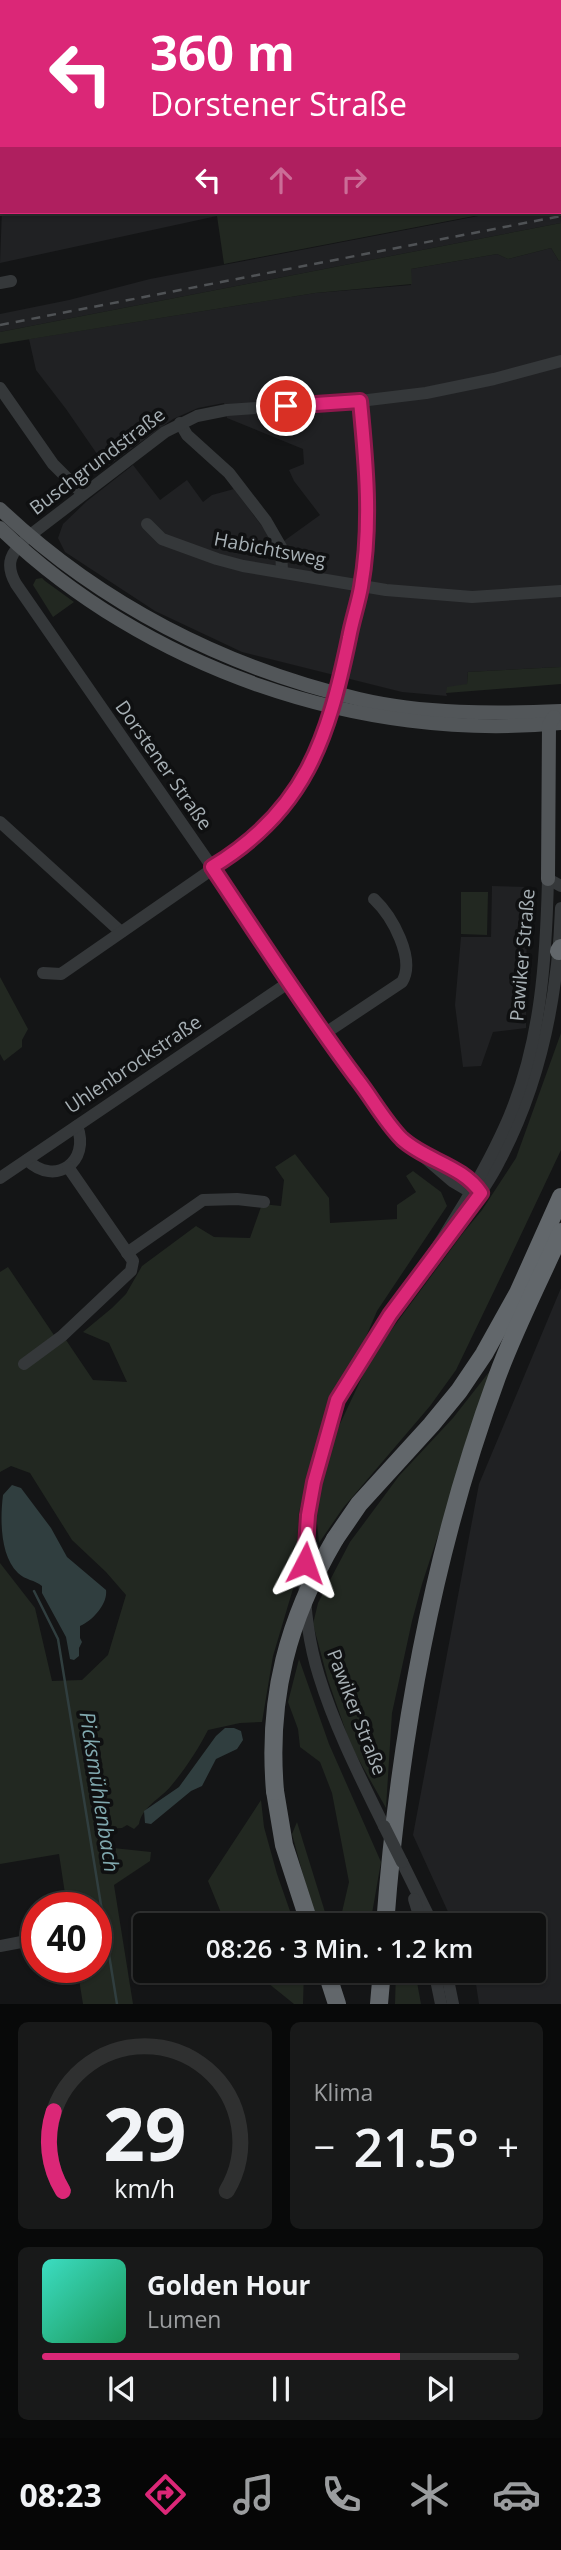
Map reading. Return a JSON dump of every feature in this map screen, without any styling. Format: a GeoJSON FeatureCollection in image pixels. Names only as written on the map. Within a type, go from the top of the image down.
{"type":"FeatureCollection","features":[{"type":"Feature","properties":{"kind":"highway"},"geometry":{"type":"LineString","coordinates":[[306,1913],[284,1844],[275,1791],[272,1735],[283,1660],[294,1624],[310,1584],[335,1539],[359,1504],[452,1400],[484,1354],[518,1293],[561,1197]]}},
{"type":"Feature","properties":{"kind":"highway"},"geometry":{"type":"LineString","coordinates":[[386,1913],[399,1779],[430,1601],[470,1455],[498,1374],[561,1232]]}},
{"type":"Feature","properties":{"kind":"highway"},"geometry":{"type":"LineString","coordinates":[[330,1983],[337,2004]]}},
{"type":"Feature","properties":{"kind":"highway"},"geometry":{"type":"LineString","coordinates":[[379,2004],[381,1983]]}},
{"type":"Feature","properties":{"kind":"main road"},"geometry":{"type":"LineString","coordinates":[[0,509],[24,541]]}},
{"type":"Feature","properties":{"kind":"main road"},"geometry":{"type":"LineString","coordinates":[[0,528],[164,628],[335,700],[360,699],[442,709],[558,718]]}},
{"type":"Feature","properties":{"kind":"main road","name":"Pawiker Straße"},"geometry":{"type":"LineString","coordinates":[[554,875],[558,718]]}},
{"type":"Feature","properties":{"kind":"street","name":"Buschgrundstraße"},"geometry":{"type":"LineString","coordinates":[[24,541],[180,423],[197,416],[219,411],[360,401],[426,393],[561,361]]}},
{"type":"Feature","properties":{"kind":"street"},"geometry":{"type":"LineString","coordinates":[[0,388],[53,464],[83,494]]}},
{"type":"Feature","properties":{"kind":"street"},"geometry":{"type":"LineString","coordinates":[[43,973],[61,974],[254,838],[292,795],[313,762],[335,700],[361,586],[367,531],[367,479],[360,401]]}},
{"type":"Feature","properties":{"kind":"street"},"geometry":{"type":"LineString","coordinates":[[180,423],[187,435],[229,473],[266,521],[281,547],[282,572]]}},
{"type":"Feature","properties":{"kind":"street","name":"Habichtsweg"},"geometry":{"type":"LineString","coordinates":[[147,524],[162,539],[193,552],[243,566],[361,586],[413,594],[472,597],[561,591]]}},
{"type":"Feature","properties":{"kind":"street","name":"Dorstener Straße"},"geometry":{"type":"LineString","coordinates":[[24,541],[10,561],[10,573],[16,584],[212,867],[288,983],[402,1139],[431,1164],[474,1189]]}},
{"type":"Feature","properties":{"kind":"street"},"geometry":{"type":"LineString","coordinates":[[0,821],[121,932]]}},
{"type":"Feature","properties":{"kind":"street"},"geometry":{"type":"LineString","coordinates":[[0,840],[11,832]]}},
{"type":"Feature","properties":{"kind":"street","name":"Pawiker Straße"},"geometry":{"type":"LineString","coordinates":[[554,875],[561,886]]}},
{"type":"Feature","properties":{"kind":"street","name":"Pawiker Straße"},"geometry":{"type":"LineString","coordinates":[[474,1189],[509,1116],[523,1077],[539,1014],[554,875]]}},
{"type":"Feature","properties":{"kind":"street"},"geometry":{"type":"LineString","coordinates":[[324,1034],[401,982],[406,975],[408,962],[397,935],[386,911],[374,899]]}},
{"type":"Feature","properties":{"kind":"street","name":"Pawiker Straße"},"geometry":{"type":"LineString","coordinates":[[427,1913],[346,1749],[319,1675],[307,1622],[305,1563],[308,1515],[314,1482],[337,1400],[378,1333],[512,1136],[541,1061],[560,950],[561,908]]}},
{"type":"Feature","properties":{"kind":"street","name":"Uhlenbrockstraße"},"geometry":{"type":"LineString","coordinates":[[0,1178],[288,983]]}},
{"type":"Feature","properties":{"kind":"street"},"geometry":{"type":"LineString","coordinates":[[27,1160],[42,1170],[60,1171],[68,1167],[81,1148],[81,1137],[76,1126]]}},
{"type":"Feature","properties":{"kind":"street"},"geometry":{"type":"LineString","coordinates":[[24,1364],[62,1336],[131,1271],[133,1261],[68,1167]]}},
{"type":"Feature","properties":{"kind":"street"},"geometry":{"type":"LineString","coordinates":[[127,1253],[203,1200],[237,1199],[264,1202]]}},
{"type":"Feature","properties":{"kind":"street","name":"Pawiker Straße"},"geometry":{"type":"LineString","coordinates":[[402,1862],[418,1913]]}},
{"type":"Feature","properties":{"kind":"street"},"geometry":{"type":"LineString","coordinates":[[0,1946],[21,1942]]}},
{"type":"Feature","properties":{"kind":"street"},"geometry":{"type":"LineString","coordinates":[[437,1983],[441,2004]]}},
{"type":"Feature","properties":{"kind":"street"},"geometry":{"type":"LineString","coordinates":[[449,1983],[453,2004]]}},
{"type":"Feature","properties":{"kind":"shaded area"},"geometry":{"type":"Polygon","coordinates":[[[2,214],[217,216],[0,263],[2,214]]]}},
{"type":"Feature","properties":{"kind":"shaded area"},"geometry":{"type":"Polygon","coordinates":[[[230,214],[485,214],[224,264],[217,216],[230,214]]]}},
{"type":"Feature","properties":{"kind":"shaded area"},"geometry":{"type":"Polygon","coordinates":[[[489,214],[561,214],[561,223],[0,332],[0,314],[150,279],[489,214]]]}},
{"type":"Feature","properties":{"kind":"shaded area"},"geometry":{"type":"Polygon","coordinates":[[[561,223],[559,261],[551,248],[508,259],[497,254],[411,269],[412,284],[315,293],[0,344],[0,332],[561,223]]]}},
{"type":"Feature","properties":{"kind":"shaded area"},"geometry":{"type":"Polygon","coordinates":[[[551,248],[559,261],[561,260],[561,667],[468,672],[467,684],[446,693],[447,696],[402,692],[242,652],[155,611],[65,552],[58,538],[63,524],[87,501],[133,465],[160,500],[187,480],[203,502],[212,495],[234,489],[277,546],[320,515],[294,481],[289,470],[304,464],[303,449],[227,418],[224,403],[198,408],[173,419],[106,467],[36,370],[29,339],[315,293],[411,285],[411,269],[497,254],[508,259],[551,248]]]}},
{"type":"Feature","properties":{"kind":"shaded area"},"geometry":{"type":"Polygon","coordinates":[[[42,578],[74,602],[53,617],[33,585],[36,579],[42,578]]]}},
{"type":"Feature","properties":{"kind":"shaded area"},"geometry":{"type":"Polygon","coordinates":[[[561,667],[561,684],[446,693],[447,687],[467,684],[468,672],[561,667]]]}},
{"type":"Feature","properties":{"kind":"shaded area"},"geometry":{"type":"Polygon","coordinates":[[[492,886],[527,887],[526,1028],[493,1032],[481,1066],[463,1067],[455,1005],[461,937],[491,937],[492,886]]]}},
{"type":"Feature","properties":{"kind":"shaded area"},"geometry":{"type":"Polygon","coordinates":[[[461,892],[488,892],[487,935],[461,934],[461,892]]]}},
{"type":"Feature","properties":{"kind":"shaded area"},"geometry":{"type":"Polygon","coordinates":[[[0,977],[28,1029],[22,1040],[22,1047],[4,1061],[0,1054],[0,977]]]}},
{"type":"Feature","properties":{"kind":"shaded area"},"geometry":{"type":"Polygon","coordinates":[[[561,1033],[561,1150],[508,1262],[456,1370],[430,1406],[343,1508],[319,1543],[315,1505],[330,1445],[372,1356],[482,1210],[516,1158],[561,1033]]]}},
{"type":"Feature","properties":{"kind":"shaded area"},"geometry":{"type":"Polygon","coordinates":[[[295,1154],[329,1198],[330,1223],[397,1219],[397,1205],[416,1192],[406,1176],[413,1171],[441,1192],[447,1206],[377,1311],[323,1419],[299,1512],[295,1582],[273,1656],[262,1722],[240,1723],[208,1730],[181,1773],[167,1791],[148,1808],[134,1829],[127,1825],[104,1829],[99,1835],[101,1842],[113,1848],[151,1852],[150,1861],[114,1885],[133,2004],[83,2004],[80,1983],[112,1983],[112,1892],[65,1892],[59,1854],[0,1864],[0,1563],[35,1608],[52,1681],[82,1680],[108,1655],[126,1595],[72,1540],[30,1473],[11,1466],[0,1472],[0,1272],[8,1267],[60,1344],[66,1340],[93,1380],[127,1382],[109,1343],[83,1332],[126,1294],[142,1266],[196,1226],[214,1237],[250,1238],[262,1204],[281,1206],[284,1180],[275,1167],[295,1154]]]}},
{"type":"Feature","properties":{"kind":"shaded area"},"geometry":{"type":"Polygon","coordinates":[[[561,1288],[561,2004],[479,2004],[476,1983],[546,1983],[546,1913],[449,1913],[413,1835],[479,1484],[561,1288]]]}},
{"type":"Feature","properties":{"kind":"shaded area"},"geometry":{"type":"Polygon","coordinates":[[[493,1367],[463,1450],[412,1621],[392,1713],[386,1808],[351,1746],[328,1680],[313,1624],[318,1603],[350,1542],[399,1476],[453,1418],[493,1367]]]}},
{"type":"Feature","properties":{"kind":"shaded area"},"geometry":{"type":"Polygon","coordinates":[[[12,1485],[21,1488],[51,1528],[67,1557],[106,1590],[98,1611],[80,1626],[82,1642],[79,1656],[74,1660],[70,1659],[66,1637],[42,1593],[42,1586],[18,1573],[8,1557],[3,1537],[2,1505],[3,1495],[12,1485]]]}},
{"type":"Feature","properties":{"kind":"shaded area"},"geometry":{"type":"Polygon","coordinates":[[[299,1659],[329,1744],[381,1862],[372,1913],[342,1913],[349,1882],[332,1793],[320,1762],[300,1747],[298,1729],[288,1702],[299,1659]]]}},
{"type":"Feature","properties":{"kind":"shaded area"},"geometry":{"type":"Polygon","coordinates":[[[225,1728],[241,1731],[243,1740],[237,1749],[216,1759],[202,1786],[191,1791],[151,1824],[145,1823],[144,1811],[179,1787],[216,1736],[225,1728]]]}},
{"type":"Feature","properties":{"kind":"shaded area"},"geometry":{"type":"Polygon","coordinates":[[[261,1800],[264,1827],[289,1913],[221,1913],[208,1881],[261,1800]]]}},
{"type":"Feature","properties":{"kind":"shaded area"},"geometry":{"type":"Polygon","coordinates":[[[297,1822],[325,1913],[313,1913],[292,1834],[297,1822]]]}},
{"type":"Feature","properties":{"kind":"shaded area"},"geometry":{"type":"Polygon","coordinates":[[[268,1983],[304,1983],[303,2004],[294,2004],[268,1983]]]}},
{"type":"Feature","properties":{"kind":"shaded area"},"geometry":{"type":"Polygon","coordinates":[[[396,1983],[417,1983],[421,2004],[395,2004],[396,1983]]]}},
{"type":"Feature","properties":{"kind":"waterway","name":"Picksmühlenbach"},"geometry":{"type":"LineString","coordinates":[[34,1591],[58,1639],[117,2004]]}},
{"type":"Feature","properties":{"kind":"railway"},"geometry":{"type":"LineString","coordinates":[[0,325],[561,216]]}},
{"type":"Feature","properties":{"kind":"route"},"geometry":{"type":"LineString","coordinates":[[286,406],[360,401],[367,479],[367,531],[361,586],[338,693],[313,762],[292,795],[268,824],[237,852],[212,867],[288,983],[402,1139],[457,1171],[474,1183],[481,1193],[390,1315],[337,1400],[314,1482],[308,1515],[305,1563]]}}]}
